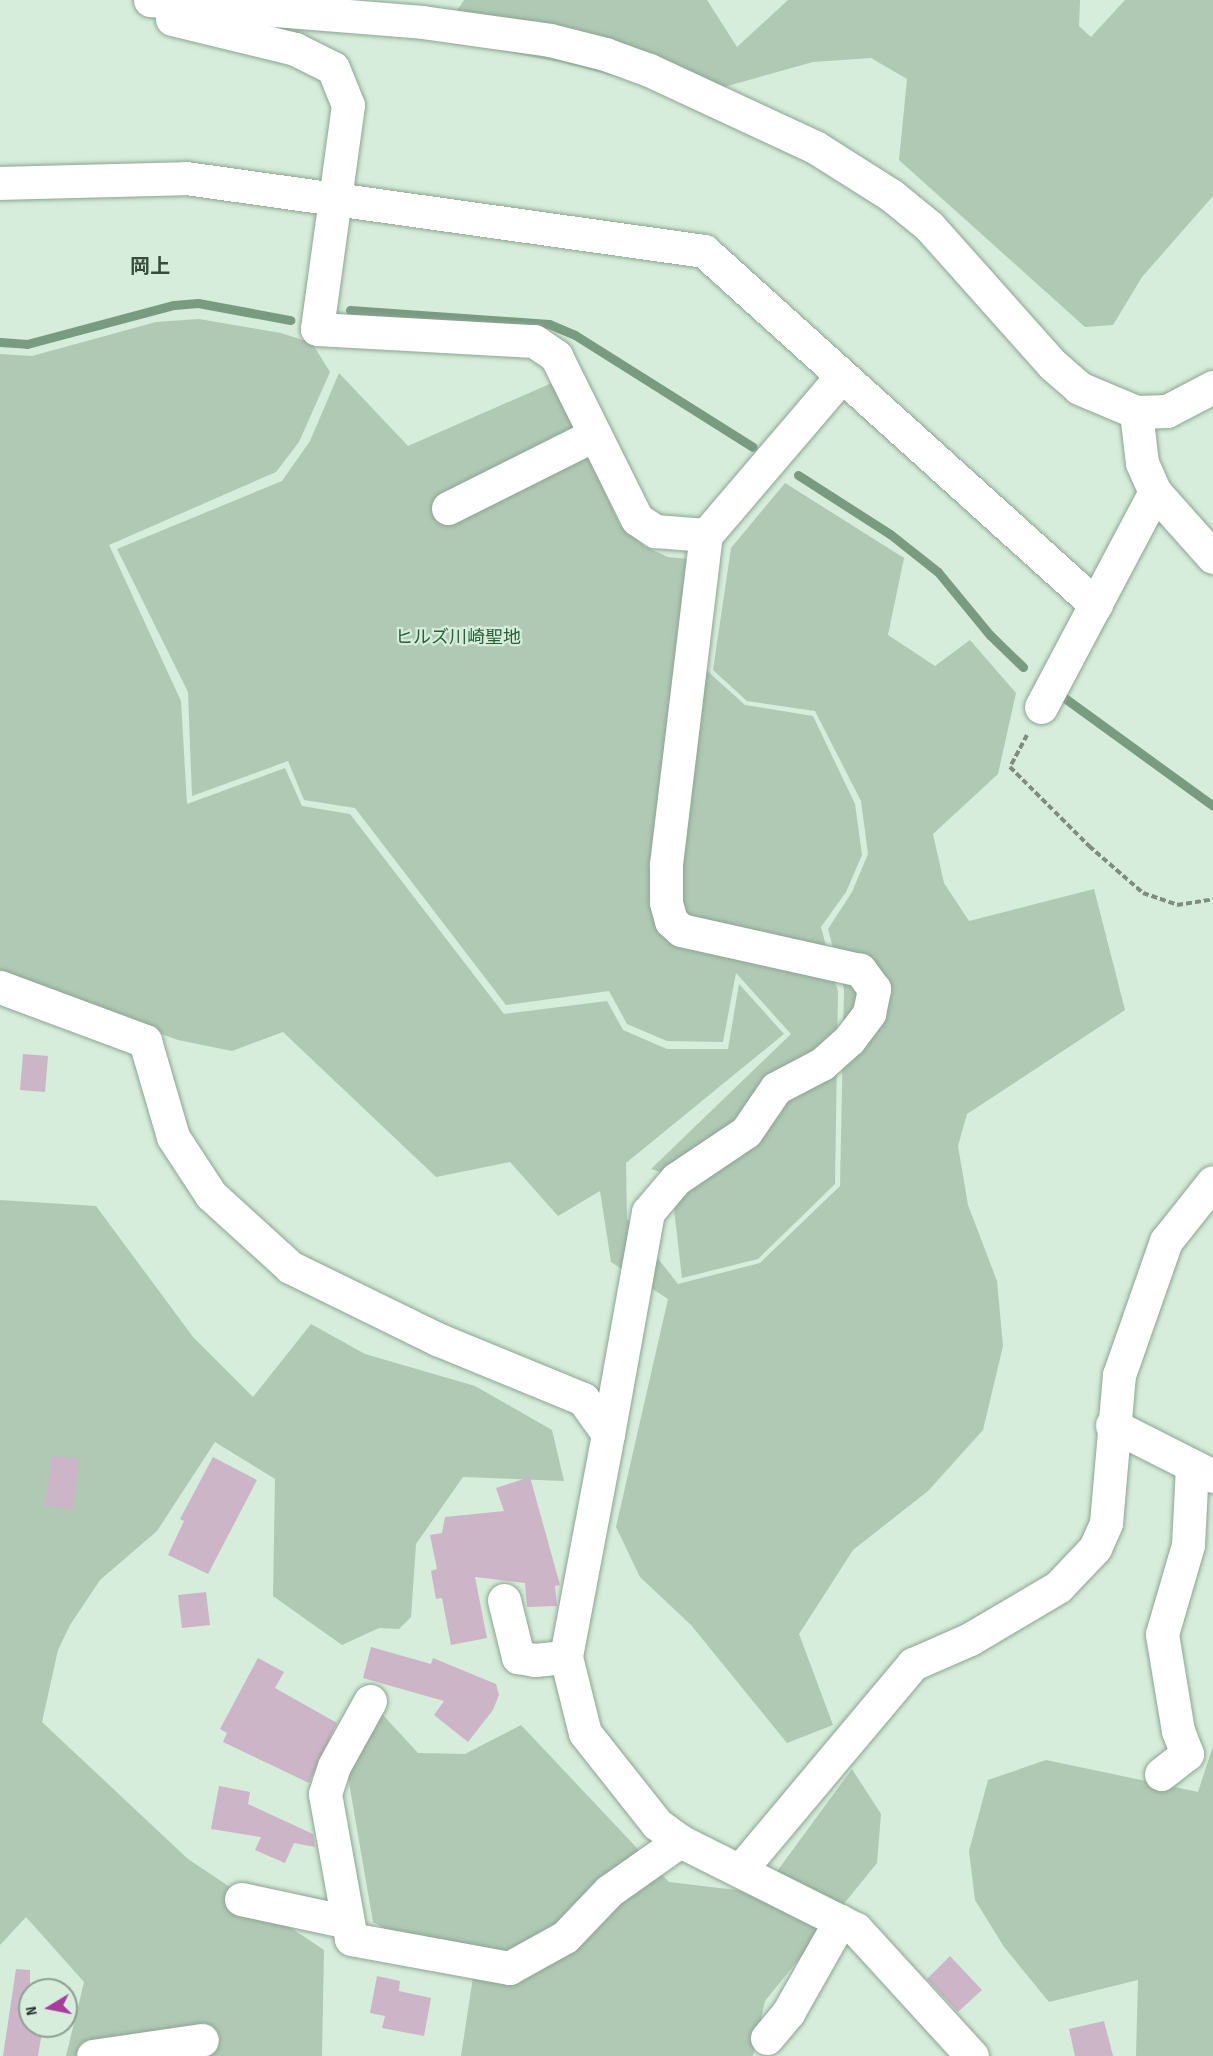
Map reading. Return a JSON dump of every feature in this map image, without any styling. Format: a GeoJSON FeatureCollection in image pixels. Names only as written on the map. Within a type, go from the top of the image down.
{"type":"FeatureCollection","features":[{"type":"Feature","properties":{"kind":"street"},"geometry":{"type":"LineString","coordinates":[[706,535],[655,531],[637,519],[556,356],[534,341],[317,329],[333,199],[348,105],[333,68],[295,49],[164,18],[157,0],[308,6],[485,30],[605,54],[649,70],[805,142],[853,169],[929,226],[1053,365],[1079,388],[1136,412],[1167,411],[1196,399],[1213,387]]}},
{"type":"Feature","properties":{"kind":"street"},"geometry":{"type":"LineString","coordinates":[[0,183],[186,178],[704,251],[1096,605]]}},
{"type":"Feature","properties":{"kind":"street"},"geometry":{"type":"LineString","coordinates":[[841,377],[706,535],[666,864],[666,903],[671,921],[681,930],[860,970],[874,989],[869,1013],[849,1040],[822,1064],[776,1088],[746,1132],[676,1179],[648,1212],[566,1657],[585,1733],[657,1824],[680,1841],[741,1869],[848,1925],[972,2056]]}},
{"type":"Feature","properties":{"kind":"street"},"geometry":{"type":"LineString","coordinates":[[1136,412],[1142,463],[1155,492],[1213,557]]}},
{"type":"Feature","properties":{"kind":"street"},"geometry":{"type":"LineString","coordinates":[[448,508],[594,435]]}},
{"type":"Feature","properties":{"kind":"street"},"geometry":{"type":"LineString","coordinates":[[1041,707],[1155,492]]}},
{"type":"Feature","properties":{"kind":"street"},"geometry":{"type":"LineString","coordinates":[[0,987],[145,1041],[173,1137],[211,1195],[290,1267],[437,1340],[583,1399],[608,1434]]}},
{"type":"Feature","properties":{"kind":"street"},"geometry":{"type":"LineString","coordinates":[[741,1869],[913,1664],[970,1639],[1058,1587],[1095,1548],[1106,1523],[1112,1425],[1119,1375],[1166,1241],[1213,1182]]}},
{"type":"Feature","properties":{"kind":"street"},"geometry":{"type":"LineString","coordinates":[[1112,1425],[1202,1471],[1188,1545],[1162,1634],[1178,1731],[1188,1754],[1161,1774]]}},
{"type":"Feature","properties":{"kind":"street"},"geometry":{"type":"LineString","coordinates":[[504,1600],[518,1657],[535,1660],[566,1657]]}},
{"type":"Feature","properties":{"kind":"street"},"geometry":{"type":"LineString","coordinates":[[370,1701],[334,1766],[325,1794],[351,1939],[508,1968],[565,1937],[609,1891],[680,1841]]}},
{"type":"Feature","properties":{"kind":"street"},"geometry":{"type":"LineString","coordinates":[[241,1899],[348,1922]]}},
{"type":"Feature","properties":{"kind":"street"},"geometry":{"type":"LineString","coordinates":[[767,2038],[788,2013],[848,1925]]}},
{"type":"Feature","properties":{"kind":"street"},"geometry":{"type":"LineString","coordinates":[[93,2056],[202,2040]]}},
{"type":"Feature","properties":{"kind":"path"},"geometry":{"type":"LineString","coordinates":[[1041,707],[1010,767],[1089,846],[1143,893],[1177,905],[1213,899]]}},
{"type":"Feature","properties":{"kind":"green space"},"geometry":{"type":"Polygon","coordinates":[[[464,0],[707,0],[737,47],[788,0],[1080,0],[1079,26],[1091,37],[1125,0],[1213,0],[1213,196],[1142,277],[1113,325],[1085,327],[899,160],[907,79],[871,58],[813,62],[713,90],[648,85],[564,63],[439,39],[464,0]]]}},
{"type":"Feature","properties":{"kind":"green space"},"geometry":{"type":"Polygon","coordinates":[[[199,319],[281,333],[312,343],[330,372],[299,442],[276,472],[109,545],[181,701],[187,804],[285,768],[302,806],[350,814],[504,1014],[607,1001],[623,1030],[667,1049],[728,1049],[739,984],[784,1034],[626,1163],[627,1219],[678,1284],[760,1263],[840,1186],[844,990],[828,929],[852,892],[868,854],[861,801],[815,711],[747,701],[713,670],[731,548],[785,483],[904,558],[888,635],[935,666],[970,640],[1016,693],[998,774],[933,834],[944,883],[969,921],[1094,889],[1125,1010],[967,1114],[958,1146],[968,1205],[997,1281],[1003,1346],[983,1430],[928,1491],[853,1550],[799,1634],[833,1725],[787,1743],[691,1625],[640,1577],[616,1527],[668,1299],[611,1262],[600,1191],[558,1216],[510,1162],[436,1177],[283,1032],[232,1051],[178,1040],[69,999],[0,983],[0,354],[32,356],[156,322],[199,319]]]}},
{"type":"Feature","properties":{"kind":"green space","name":"ヒルズ川崎聖地"},"geometry":{"type":"Polygon","coordinates":[[[339,373],[408,446],[554,382],[620,525],[644,546],[668,557],[688,559],[683,649],[745,705],[813,716],[855,804],[862,855],[846,892],[821,927],[838,992],[835,1184],[758,1259],[682,1278],[670,1175],[651,1169],[791,1034],[736,973],[723,1042],[667,1041],[627,1024],[609,991],[506,1005],[355,808],[304,800],[288,761],[192,796],[188,692],[117,549],[282,481],[310,441],[339,373]]]}},
{"type":"Feature","properties":{"kind":"green space"},"geometry":{"type":"Polygon","coordinates":[[[0,1200],[96,1206],[193,1337],[253,1397],[311,1324],[365,1354],[475,1386],[552,1430],[564,1481],[463,1477],[416,1544],[411,1617],[399,1629],[379,1628],[342,1645],[273,1596],[275,1479],[215,1442],[157,1531],[100,1580],[70,1625],[58,1650],[42,1722],[188,1859],[324,1950],[322,2056],[66,2056],[70,2038],[78,2038],[78,2007],[84,1982],[26,1917],[0,1945],[0,1200]]]}},
{"type":"Feature","properties":{"kind":"green space"},"geometry":{"type":"Polygon","coordinates":[[[382,1714],[418,1753],[465,1754],[521,1725],[669,1882],[761,1893],[852,1769],[881,1814],[877,1863],[765,2001],[753,2056],[461,2056],[473,1977],[373,1922],[348,1777],[382,1714]]]}},
{"type":"Feature","properties":{"kind":"green space"},"geometry":{"type":"Polygon","coordinates":[[[1213,1746],[1213,2056],[1136,2056],[1138,1980],[1049,2002],[1004,1947],[975,1900],[969,1851],[988,1780],[1046,1760],[1198,1792],[1213,1746]]]}},
{"type":"Feature","properties":{"kind":"building"},"geometry":{"type":"Polygon","coordinates":[[[23,1054],[48,1056],[45,1092],[20,1090],[23,1054]]]}},
{"type":"Feature","properties":{"kind":"building"},"geometry":{"type":"Polygon","coordinates":[[[52,1456],[79,1459],[73,1510],[45,1506],[52,1456]]]}},
{"type":"Feature","properties":{"kind":"building"},"geometry":{"type":"Polygon","coordinates":[[[213,1457],[257,1480],[208,1574],[168,1555],[184,1521],[180,1519],[213,1457]]]}},
{"type":"Feature","properties":{"kind":"building"},"geometry":{"type":"Polygon","coordinates":[[[530,1477],[560,1585],[555,1586],[557,1606],[527,1607],[525,1583],[475,1577],[487,1638],[451,1645],[442,1598],[436,1599],[431,1571],[437,1569],[430,1535],[442,1533],[445,1517],[504,1511],[496,1488],[530,1477]]]}},
{"type":"Feature","properties":{"kind":"building"},"geometry":{"type":"Polygon","coordinates":[[[206,1592],[210,1625],[182,1628],[178,1595],[206,1592]]]}},
{"type":"Feature","properties":{"kind":"building"},"geometry":{"type":"Polygon","coordinates":[[[371,1647],[431,1664],[433,1658],[496,1684],[499,1695],[493,1710],[468,1742],[434,1715],[444,1701],[363,1678],[371,1647]]]}},
{"type":"Feature","properties":{"kind":"building"},"geometry":{"type":"Polygon","coordinates":[[[258,1658],[284,1672],[275,1688],[337,1723],[309,1783],[223,1742],[227,1733],[220,1729],[258,1658]]]}},
{"type":"Feature","properties":{"kind":"building"},"geometry":{"type":"Polygon","coordinates":[[[219,1786],[250,1792],[248,1804],[313,1834],[315,1847],[294,1843],[285,1863],[255,1850],[261,1837],[211,1829],[219,1786]]]}},
{"type":"Feature","properties":{"kind":"building"},"geometry":{"type":"Polygon","coordinates":[[[950,1956],[982,1990],[958,2012],[927,1979],[950,1956]]]}},
{"type":"Feature","properties":{"kind":"building"},"geometry":{"type":"Polygon","coordinates":[[[16,1969],[30,1970],[30,1978],[18,1978],[18,2038],[41,2038],[38,2056],[3,2056],[16,1969]]]}},
{"type":"Feature","properties":{"kind":"building"},"geometry":{"type":"Polygon","coordinates":[[[377,1976],[400,1981],[399,1991],[431,1998],[424,2036],[382,2028],[385,2016],[370,2013],[377,1976]]]}},
{"type":"Feature","properties":{"kind":"building"},"geometry":{"type":"Polygon","coordinates":[[[1104,2021],[1113,2056],[1075,2056],[1069,2029],[1104,2021]]]}},
{"type":"Feature","properties":{"kind":"waterway"},"geometry":{"type":"LineString","coordinates":[[0,342],[27,344],[174,305],[198,303],[290,320]]}},
{"type":"Feature","properties":{"kind":"waterway"},"geometry":{"type":"LineString","coordinates":[[350,310],[549,324],[575,335],[753,447]]}},
{"type":"Feature","properties":{"kind":"waterway"},"geometry":{"type":"LineString","coordinates":[[798,475],[890,534],[938,572],[990,635],[1023,667]]}},
{"type":"Feature","properties":{"kind":"waterway"},"geometry":{"type":"LineString","coordinates":[[1055,691],[1213,806]]}},
{"type":"Feature","properties":{"kind":"district","name":"岡上"},"geometry":{"type":"Point","coordinates":[150,267]}}]}
